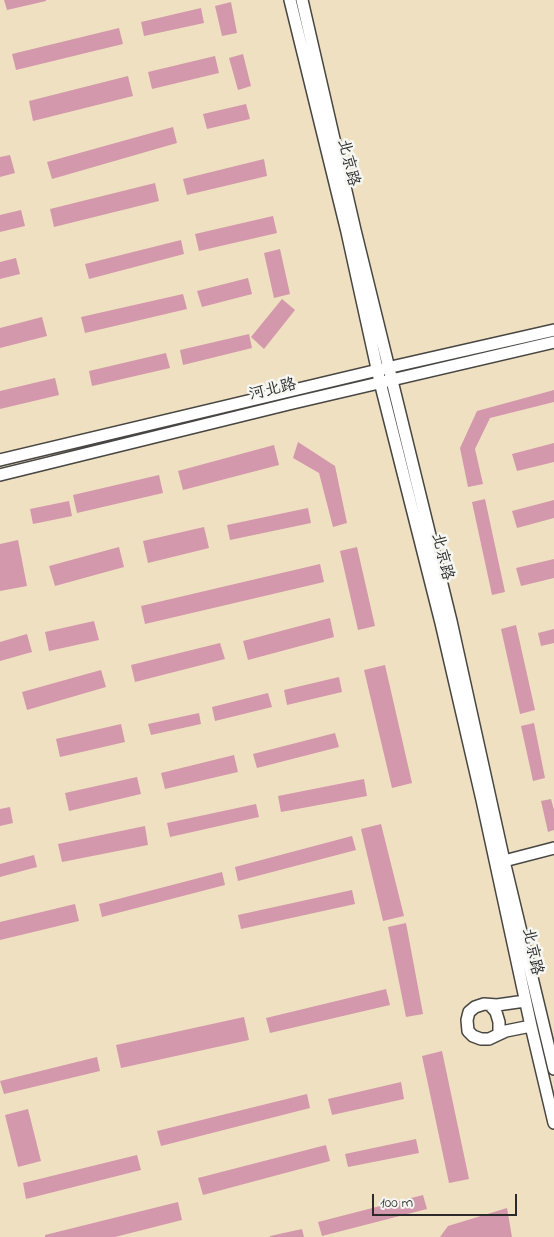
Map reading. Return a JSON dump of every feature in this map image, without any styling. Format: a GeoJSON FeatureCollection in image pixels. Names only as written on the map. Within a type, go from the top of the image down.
{"type":"FeatureCollection","features":[{"type":"Feature","properties":{"kind":"street","name":"北京路"},"geometry":{"type":"LineString","coordinates":[[290,0],[346,232],[384,369],[392,379],[451,621],[504,861],[554,1069]]}},
{"type":"Feature","properties":{"kind":"street","name":"北京路"},"geometry":{"type":"LineString","coordinates":[[302,0],[356,230],[384,369],[380,382],[441,623],[554,1124]]}},
{"type":"Feature","properties":{"kind":"street","name":"河北路"},"geometry":{"type":"LineString","coordinates":[[0,460],[554,330]]}},
{"type":"Feature","properties":{"kind":"street","name":"河北路"},"geometry":{"type":"LineString","coordinates":[[0,475],[392,379],[554,342]]}},
{"type":"Feature","properties":{"kind":"street"},"geometry":{"type":"LineString","coordinates":[[504,861],[554,848]]}},
{"type":"Feature","properties":{"kind":"street"},"geometry":{"type":"LineString","coordinates":[[525,1001],[497,1005],[484,1004],[475,1007],[469,1012],[466,1020],[468,1031],[473,1036],[489,1039],[506,1031],[531,1026]]}},
{"type":"Feature","properties":{"kind":"street"},"geometry":{"type":"LineString","coordinates":[[490,1005],[496,1012],[500,1022],[499,1034]]}},
{"type":"Feature","properties":{"kind":"building"},"geometry":{"type":"Polygon","coordinates":[[[4,0],[46,0],[46,1],[7,10],[4,0]]]}},
{"type":"Feature","properties":{"kind":"building"},"geometry":{"type":"Polygon","coordinates":[[[231,2],[237,33],[222,36],[215,6],[231,2]]]}},
{"type":"Feature","properties":{"kind":"building"},"geometry":{"type":"Polygon","coordinates":[[[201,8],[204,23],[144,36],[141,22],[201,8]]]}},
{"type":"Feature","properties":{"kind":"building"},"geometry":{"type":"Polygon","coordinates":[[[119,28],[123,44],[16,70],[12,54],[119,28]]]}},
{"type":"Feature","properties":{"kind":"building"},"geometry":{"type":"Polygon","coordinates":[[[243,54],[251,86],[238,90],[229,58],[243,54]]]}},
{"type":"Feature","properties":{"kind":"building"},"geometry":{"type":"Polygon","coordinates":[[[215,56],[219,73],[152,89],[148,72],[215,56]]]}},
{"type":"Feature","properties":{"kind":"building"},"geometry":{"type":"Polygon","coordinates":[[[128,76],[133,96],[33,121],[29,101],[128,76]]]}},
{"type":"Feature","properties":{"kind":"building"},"geometry":{"type":"Polygon","coordinates":[[[246,104],[250,119],[207,129],[203,114],[246,104]]]}},
{"type":"Feature","properties":{"kind":"building"},"geometry":{"type":"Polygon","coordinates":[[[173,127],[177,143],[52,179],[47,162],[173,127]]]}},
{"type":"Feature","properties":{"kind":"building"},"geometry":{"type":"Polygon","coordinates":[[[10,155],[15,173],[0,177],[0,157],[10,155]]]}},
{"type":"Feature","properties":{"kind":"building"},"geometry":{"type":"Polygon","coordinates":[[[264,159],[267,176],[187,195],[183,179],[264,159]]]}},
{"type":"Feature","properties":{"kind":"building"},"geometry":{"type":"Polygon","coordinates":[[[155,183],[159,201],[54,227],[50,209],[155,183]]]}},
{"type":"Feature","properties":{"kind":"building"},"geometry":{"type":"Polygon","coordinates":[[[21,210],[25,226],[0,232],[0,215],[21,210]]]}},
{"type":"Feature","properties":{"kind":"building"},"geometry":{"type":"Polygon","coordinates":[[[273,216],[277,233],[199,251],[195,234],[273,216]]]}},
{"type":"Feature","properties":{"kind":"building"},"geometry":{"type":"Polygon","coordinates":[[[181,240],[184,254],[89,279],[85,264],[181,240]]]}},
{"type":"Feature","properties":{"kind":"building"},"geometry":{"type":"Polygon","coordinates":[[[280,249],[290,294],[274,298],[264,253],[280,249]]]}},
{"type":"Feature","properties":{"kind":"building"},"geometry":{"type":"Polygon","coordinates":[[[16,258],[20,274],[0,279],[0,262],[16,258]]]}},
{"type":"Feature","properties":{"kind":"building"},"geometry":{"type":"Polygon","coordinates":[[[248,278],[252,294],[202,307],[197,291],[248,278]]]}},
{"type":"Feature","properties":{"kind":"building"},"geometry":{"type":"Polygon","coordinates":[[[183,294],[187,309],[85,333],[81,317],[183,294]]]}},
{"type":"Feature","properties":{"kind":"building"},"geometry":{"type":"Polygon","coordinates":[[[282,299],[295,310],[264,349],[251,337],[282,299]]]}},
{"type":"Feature","properties":{"kind":"building"},"geometry":{"type":"Polygon","coordinates":[[[42,317],[47,336],[0,348],[0,328],[42,317]]]}},
{"type":"Feature","properties":{"kind":"building"},"geometry":{"type":"Polygon","coordinates":[[[249,334],[252,348],[183,365],[180,350],[249,334]]]}},
{"type":"Feature","properties":{"kind":"building"},"geometry":{"type":"Polygon","coordinates":[[[166,353],[170,368],[92,386],[89,371],[166,353]]]}},
{"type":"Feature","properties":{"kind":"building"},"geometry":{"type":"Polygon","coordinates":[[[55,378],[59,395],[0,409],[0,391],[55,378]]]}},
{"type":"Feature","properties":{"kind":"building"},"geometry":{"type":"Polygon","coordinates":[[[554,390],[554,402],[490,418],[475,449],[483,484],[468,487],[460,448],[477,411],[554,390]]]}},
{"type":"Feature","properties":{"kind":"building"},"geometry":{"type":"Polygon","coordinates":[[[298,442],[335,466],[347,523],[333,527],[319,473],[293,458],[298,442]]]}},
{"type":"Feature","properties":{"kind":"building"},"geometry":{"type":"Polygon","coordinates":[[[554,443],[554,462],[517,471],[512,454],[554,443]]]}},
{"type":"Feature","properties":{"kind":"building"},"geometry":{"type":"Polygon","coordinates":[[[274,445],[279,465],[183,490],[178,471],[274,445]]]}},
{"type":"Feature","properties":{"kind":"building"},"geometry":{"type":"Polygon","coordinates":[[[159,475],[163,493],[77,513],[73,495],[159,475]]]}},
{"type":"Feature","properties":{"kind":"building"},"geometry":{"type":"Polygon","coordinates":[[[485,499],[505,592],[492,595],[472,502],[485,499]]]}},
{"type":"Feature","properties":{"kind":"building"},"geometry":{"type":"Polygon","coordinates":[[[554,500],[554,518],[517,528],[512,511],[554,500]]]}},
{"type":"Feature","properties":{"kind":"building"},"geometry":{"type":"Polygon","coordinates":[[[69,501],[72,516],[33,524],[30,509],[69,501]]]}},
{"type":"Feature","properties":{"kind":"building"},"geometry":{"type":"Polygon","coordinates":[[[308,508],[311,523],[230,540],[227,525],[308,508]]]}},
{"type":"Feature","properties":{"kind":"building"},"geometry":{"type":"Polygon","coordinates":[[[204,527],[209,548],[148,563],[143,541],[204,527]]]}},
{"type":"Feature","properties":{"kind":"building"},"geometry":{"type":"Polygon","coordinates":[[[18,540],[27,586],[0,591],[0,544],[18,540]]]}},
{"type":"Feature","properties":{"kind":"building"},"geometry":{"type":"Polygon","coordinates":[[[119,547],[124,567],[55,586],[49,566],[119,547]]]}},
{"type":"Feature","properties":{"kind":"building"},"geometry":{"type":"Polygon","coordinates":[[[357,547],[375,626],[358,630],[340,551],[357,547]]]}},
{"type":"Feature","properties":{"kind":"building"},"geometry":{"type":"Polygon","coordinates":[[[554,559],[554,578],[521,586],[516,568],[554,559]]]}},
{"type":"Feature","properties":{"kind":"building"},"geometry":{"type":"Polygon","coordinates":[[[320,564],[324,582],[145,624],[141,606],[320,564]]]}},
{"type":"Feature","properties":{"kind":"building"},"geometry":{"type":"Polygon","coordinates":[[[330,618],[334,637],[248,660],[243,641],[330,618]]]}},
{"type":"Feature","properties":{"kind":"building"},"geometry":{"type":"Polygon","coordinates":[[[94,621],[99,640],[49,651],[45,632],[94,621]]]}},
{"type":"Feature","properties":{"kind":"building"},"geometry":{"type":"Polygon","coordinates":[[[516,625],[535,710],[520,714],[501,629],[516,625]]]}},
{"type":"Feature","properties":{"kind":"building"},"geometry":{"type":"Polygon","coordinates":[[[554,629],[554,643],[541,646],[538,633],[554,629]]]}},
{"type":"Feature","properties":{"kind":"building"},"geometry":{"type":"Polygon","coordinates":[[[27,634],[32,652],[0,661],[0,642],[27,634]]]}},
{"type":"Feature","properties":{"kind":"building"},"geometry":{"type":"Polygon","coordinates":[[[220,643],[225,659],[135,682],[131,665],[220,643]]]}},
{"type":"Feature","properties":{"kind":"building"},"geometry":{"type":"Polygon","coordinates":[[[385,665],[412,783],[392,788],[364,670],[385,665]]]}},
{"type":"Feature","properties":{"kind":"building"},"geometry":{"type":"Polygon","coordinates":[[[101,670],[106,687],[27,710],[22,692],[101,670]]]}},
{"type":"Feature","properties":{"kind":"building"},"geometry":{"type":"Polygon","coordinates":[[[339,677],[342,692],[287,705],[284,690],[339,677]]]}},
{"type":"Feature","properties":{"kind":"building"},"geometry":{"type":"Polygon","coordinates":[[[268,693],[272,707],[215,721],[212,707],[268,693]]]}},
{"type":"Feature","properties":{"kind":"building"},"geometry":{"type":"Polygon","coordinates":[[[199,713],[201,724],[151,735],[148,724],[199,713]]]}},
{"type":"Feature","properties":{"kind":"building"},"geometry":{"type":"Polygon","coordinates":[[[534,723],[545,778],[533,781],[521,726],[534,723]]]}},
{"type":"Feature","properties":{"kind":"building"},"geometry":{"type":"Polygon","coordinates":[[[121,724],[125,742],[60,757],[56,739],[121,724]]]}},
{"type":"Feature","properties":{"kind":"building"},"geometry":{"type":"Polygon","coordinates":[[[335,733],[339,747],[257,768],[253,754],[335,733]]]}},
{"type":"Feature","properties":{"kind":"building"},"geometry":{"type":"Polygon","coordinates":[[[234,755],[238,772],[165,789],[161,773],[234,755]]]}},
{"type":"Feature","properties":{"kind":"building"},"geometry":{"type":"Polygon","coordinates":[[[137,777],[141,794],[69,811],[65,793],[137,777]]]}},
{"type":"Feature","properties":{"kind":"building"},"geometry":{"type":"Polygon","coordinates":[[[364,779],[367,796],[281,812],[278,796],[364,779]]]}},
{"type":"Feature","properties":{"kind":"building"},"geometry":{"type":"Polygon","coordinates":[[[551,799],[554,810],[554,830],[548,832],[541,801],[551,799]]]}},
{"type":"Feature","properties":{"kind":"building"},"geometry":{"type":"Polygon","coordinates":[[[256,804],[259,817],[170,837],[167,823],[256,804]]]}},
{"type":"Feature","properties":{"kind":"building"},"geometry":{"type":"Polygon","coordinates":[[[10,807],[13,823],[0,826],[0,809],[10,807]]]}},
{"type":"Feature","properties":{"kind":"building"},"geometry":{"type":"Polygon","coordinates":[[[381,824],[404,916],[383,921],[361,829],[381,824]]]}},
{"type":"Feature","properties":{"kind":"building"},"geometry":{"type":"Polygon","coordinates":[[[145,826],[148,845],[62,862],[58,844],[145,826]]]}},
{"type":"Feature","properties":{"kind":"building"},"geometry":{"type":"Polygon","coordinates":[[[352,836],[356,850],[238,881],[235,867],[352,836]]]}},
{"type":"Feature","properties":{"kind":"building"},"geometry":{"type":"Polygon","coordinates":[[[34,855],[37,867],[0,877],[0,864],[34,855]]]}},
{"type":"Feature","properties":{"kind":"building"},"geometry":{"type":"Polygon","coordinates":[[[222,872],[225,885],[102,917],[99,904],[222,872]]]}},
{"type":"Feature","properties":{"kind":"building"},"geometry":{"type":"Polygon","coordinates":[[[352,890],[355,904],[241,929],[238,915],[352,890]]]}},
{"type":"Feature","properties":{"kind":"building"},"geometry":{"type":"Polygon","coordinates":[[[75,904],[79,921],[0,940],[0,922],[75,904]]]}},
{"type":"Feature","properties":{"kind":"building"},"geometry":{"type":"Polygon","coordinates":[[[406,923],[423,1014],[406,1017],[388,927],[406,923]]]}},
{"type":"Feature","properties":{"kind":"building"},"geometry":{"type":"Polygon","coordinates":[[[386,989],[390,1005],[270,1033],[266,1018],[386,989]]]}},
{"type":"Feature","properties":{"kind":"building"},"geometry":{"type":"Polygon","coordinates":[[[244,1017],[249,1040],[121,1068],[116,1045],[244,1017]]]}},
{"type":"Feature","properties":{"kind":"building"},"geometry":{"type":"Polygon","coordinates":[[[442,1051],[469,1179],[449,1183],[422,1056],[442,1051]]]}},
{"type":"Feature","properties":{"kind":"building"},"geometry":{"type":"Polygon","coordinates":[[[97,1057],[100,1071],[4,1094],[0,1081],[97,1057]]]}},
{"type":"Feature","properties":{"kind":"building"},"geometry":{"type":"Polygon","coordinates":[[[401,1082],[404,1099],[332,1115],[328,1099],[401,1082]]]}},
{"type":"Feature","properties":{"kind":"building"},"geometry":{"type":"Polygon","coordinates":[[[307,1094],[310,1108],[161,1146],[157,1131],[307,1094]]]}},
{"type":"Feature","properties":{"kind":"building"},"geometry":{"type":"Polygon","coordinates":[[[28,1109],[41,1161],[18,1167],[5,1115],[28,1109]]]}},
{"type":"Feature","properties":{"kind":"building"},"geometry":{"type":"Polygon","coordinates":[[[416,1139],[419,1153],[348,1167],[345,1154],[416,1139]]]}},
{"type":"Feature","properties":{"kind":"building"},"geometry":{"type":"Polygon","coordinates":[[[326,1145],[330,1161],[203,1195],[198,1178],[326,1145]]]}},
{"type":"Feature","properties":{"kind":"building"},"geometry":{"type":"Polygon","coordinates":[[[137,1155],[141,1170],[26,1199],[23,1183],[137,1155]]]}},
{"type":"Feature","properties":{"kind":"building"},"geometry":{"type":"Polygon","coordinates":[[[423,1195],[427,1209],[322,1236],[318,1222],[423,1195]]]}},
{"type":"Feature","properties":{"kind":"building"},"geometry":{"type":"Polygon","coordinates":[[[178,1202],[182,1220],[115,1237],[45,1237],[45,1235],[178,1202]]]}},
{"type":"Feature","properties":{"kind":"building"},"geometry":{"type":"Polygon","coordinates":[[[507,1208],[512,1237],[440,1237],[448,1226],[507,1208]]]}},
{"type":"Feature","properties":{"kind":"building"},"geometry":{"type":"Polygon","coordinates":[[[302,1229],[304,1237],[270,1237],[270,1236],[302,1229]]]}}]}
